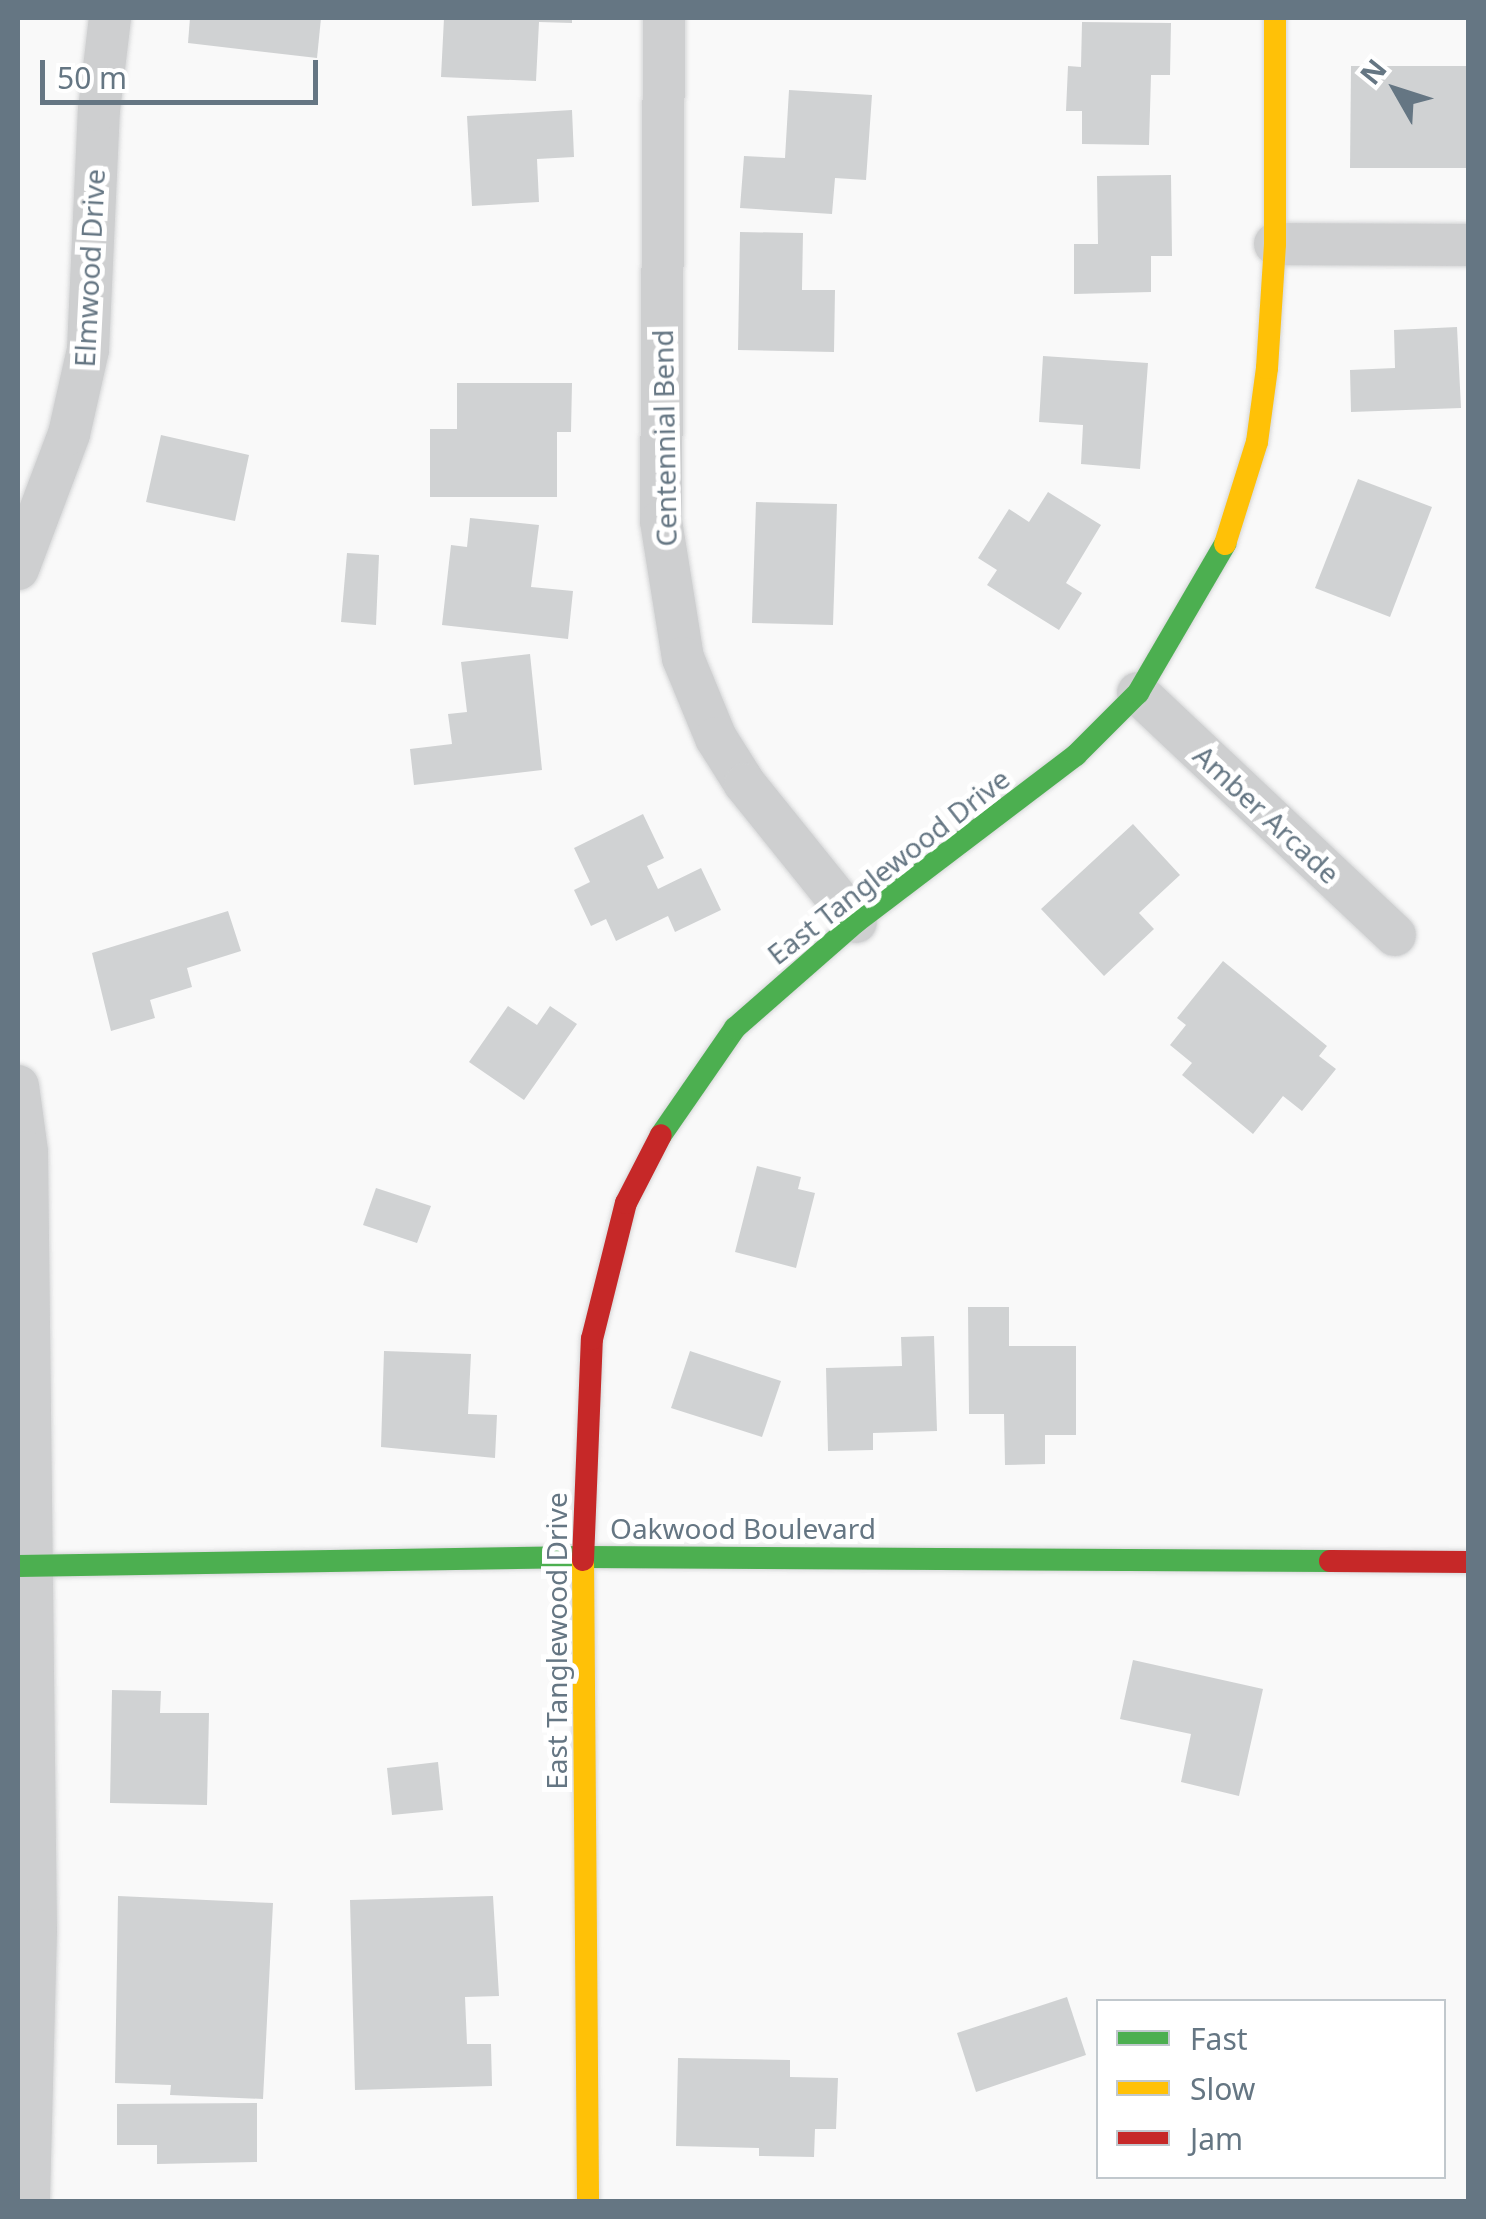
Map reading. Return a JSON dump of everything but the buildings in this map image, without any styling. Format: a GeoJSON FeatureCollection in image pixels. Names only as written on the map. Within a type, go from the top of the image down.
{"type":"FeatureCollection","features":[{"type":"Feature","properties":{"kind":"street","name":"Elmwood Drive"},"geometry":{"type":"LineString","coordinates":[[18,569],[69,434],[88,350],[98,110],[110,18]]}},
{"type":"Feature","properties":{"kind":"street","name":"Centennial Bend"},"geometry":{"type":"LineString","coordinates":[[664,18],[661,521],[683,658],[716,738],[745,784],[856,922]]}},
{"type":"Feature","properties":{"kind":"street","name":"East Tanglewood Drive"},"geometry":{"type":"LineString","coordinates":[[588,2202],[584,1557],[592,1339],[626,1203],[664,1130],[734,1028],[856,922],[1024,800],[1138,693],[1238,517],[1257,442],[1275,244],[1275,18]]}},
{"type":"Feature","properties":{"kind":"street"},"geometry":{"type":"LineString","coordinates":[[1275,244],[1468,246]]}},
{"type":"Feature","properties":{"kind":"street","name":"Amber Arcade"},"geometry":{"type":"LineString","coordinates":[[1138,693],[1395,934]]}},
{"type":"Feature","properties":{"kind":"street"},"geometry":{"type":"LineString","coordinates":[[18,1086],[27,1152],[23,1566],[29,2202]]}},
{"type":"Feature","properties":{"kind":"street","name":"Oakwood Boulevard"},"geometry":{"type":"LineString","coordinates":[[23,1566],[584,1557],[1468,1562]]}},
{"type":"Feature","properties":{"kind":"traffic: fast"},"geometry":{"type":"LineString","coordinates":[[661,1135],[735,1028],[856,922],[1076,755],[1138,693],[1225,544]]}},
{"type":"Feature","properties":{"kind":"traffic: fast"},"geometry":{"type":"LineString","coordinates":[[18,1566],[583,1557],[1330,1561]]}},
{"type":"Feature","properties":{"kind":"traffic: slow"},"geometry":{"type":"LineString","coordinates":[[1225,544],[1257,442],[1267,368],[1275,244],[1275,18]]}},
{"type":"Feature","properties":{"kind":"traffic: slow"},"geometry":{"type":"LineString","coordinates":[[583,1560],[588,2202]]}},
{"type":"Feature","properties":{"kind":"traffic: jam"},"geometry":{"type":"LineString","coordinates":[[583,1560],[592,1339],[626,1203],[661,1135]]}},
{"type":"Feature","properties":{"kind":"traffic: jam"},"geometry":{"type":"LineString","coordinates":[[1330,1561],[1468,1562]]}}]}
